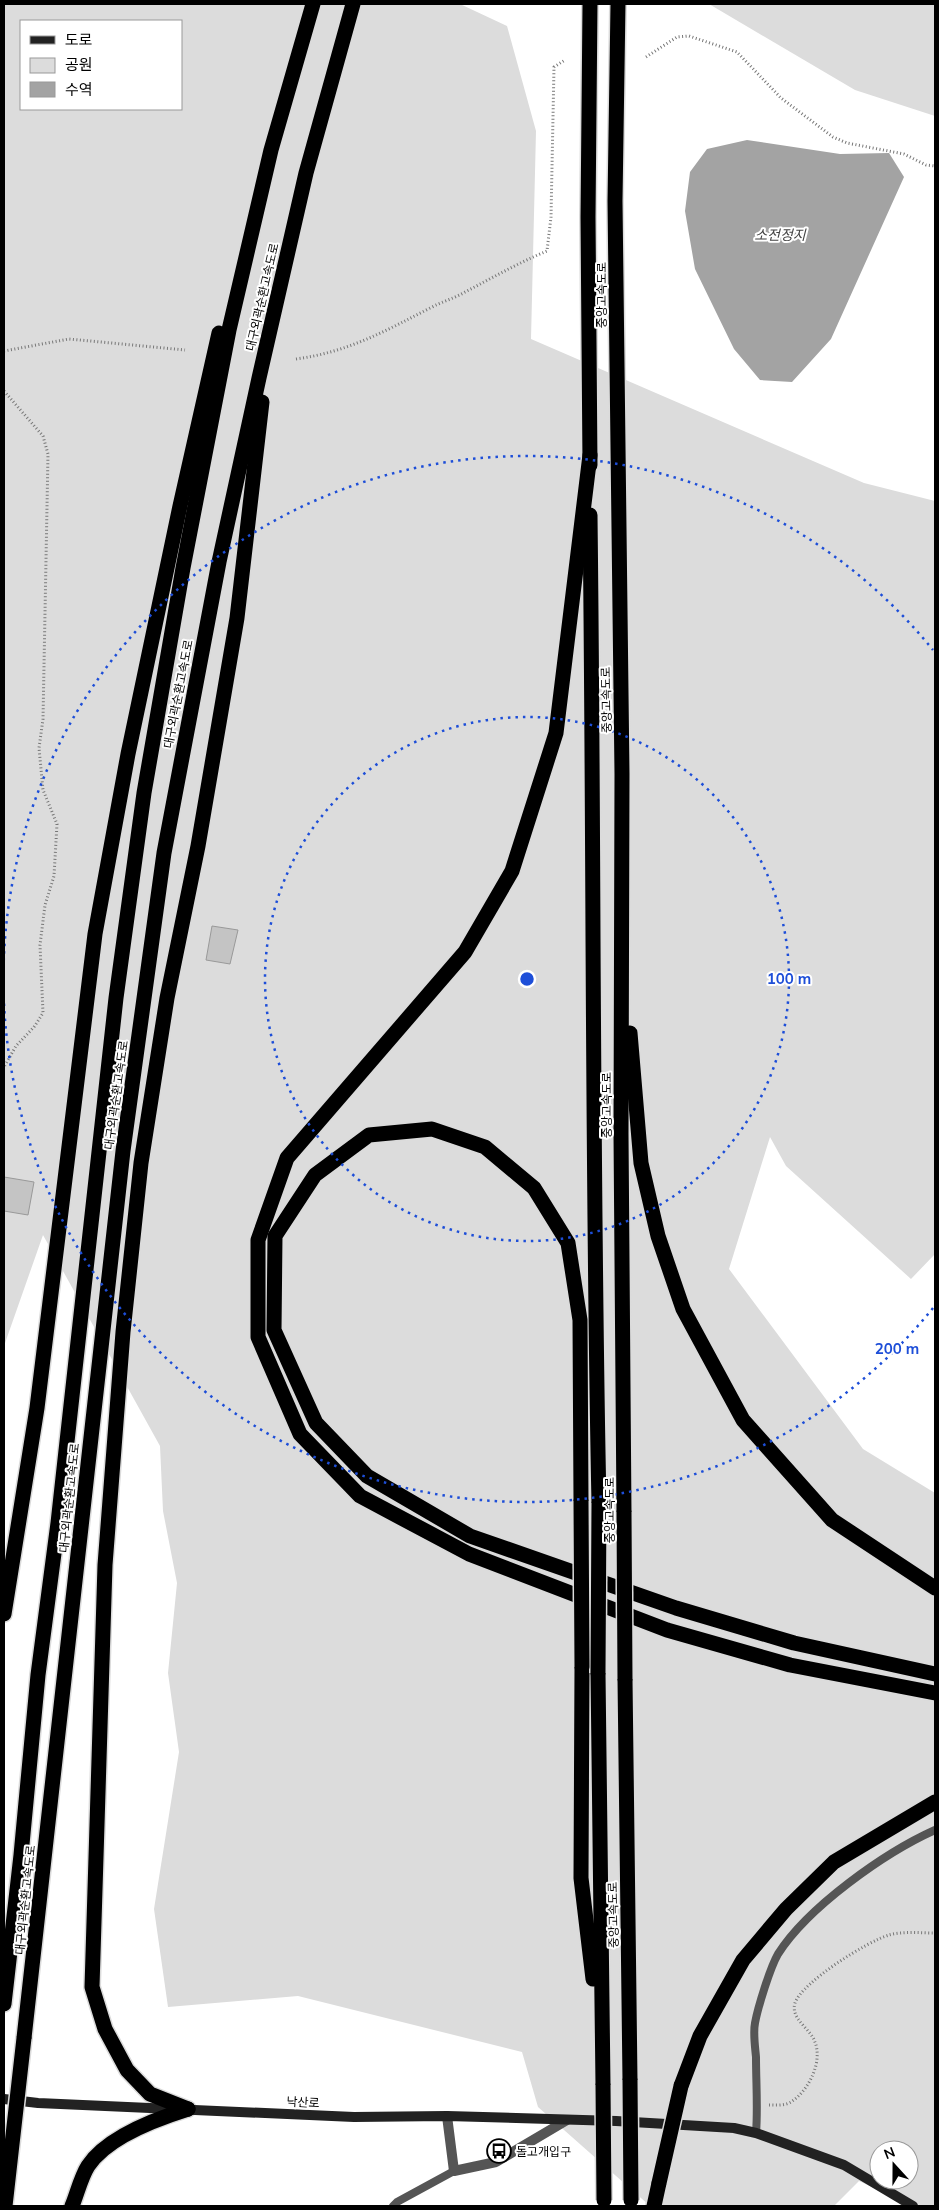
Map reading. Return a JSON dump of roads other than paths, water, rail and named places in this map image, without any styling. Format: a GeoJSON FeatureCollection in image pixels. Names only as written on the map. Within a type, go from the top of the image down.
{"type":"FeatureCollection","features":[{"type":"Feature","properties":{"kind":"highway","name":"대구외곽순환고속도로"},"geometry":{"type":"LineString","coordinates":[[4,2004],[21,1856],[38,1676],[58,1523],[116,998],[147,774],[183,568],[229,330],[271,150],[312,4]]}},
{"type":"Feature","properties":{"kind":"highway","name":"대구외곽순환고속도로"},"geometry":{"type":"LineString","coordinates":[[5,2206],[121,1170],[164,852],[218,562],[306,173],[352,4]]}},
{"type":"Feature","properties":{"kind":"highway","name":"중앙고속도로"},"geometry":{"type":"LineString","coordinates":[[590,4],[590,456],[594,794],[595,1316],[599,1503],[598,1673],[604,2203]]}},
{"type":"Feature","properties":{"kind":"highway","name":"중앙고속도로"},"geometry":{"type":"LineString","coordinates":[[618,4],[615,210],[622,774],[621,932],[625,1679],[631,2203]]}},
{"type":"Feature","properties":{"kind":"highway"},"geometry":{"type":"LineString","coordinates":[[4,1614],[37,1408],[98,917],[128,754],[208,379],[231,289],[240,261],[247,251]]}},
{"type":"Feature","properties":{"kind":"highway"},"geometry":{"type":"LineString","coordinates":[[188,2109],[150,2094],[128,2070],[105,2029],[92,1987],[105,1565],[123,1332],[141,1163],[167,998],[198,846],[237,618],[250,520],[262,400],[272,344],[272,320]]}},
{"type":"Feature","properties":{"kind":"highway"},"geometry":{"type":"LineString","coordinates":[[590,456],[556,733],[512,871],[466,952],[287,1158],[258,1240],[258,1336],[300,1434],[360,1496],[469,1554],[667,1630],[790,1665],[935,1693]]}},
{"type":"Feature","properties":{"kind":"highway"},"geometry":{"type":"LineString","coordinates":[[621,932],[641,1163],[658,1236],[683,1309],[743,1420],[832,1520],[935,1588]]}},
{"type":"Feature","properties":{"kind":"highway"},"geometry":{"type":"LineString","coordinates":[[603,2067],[581,1878],[582,1667],[581,1501],[580,1320],[568,1243],[534,1188],[485,1147],[432,1129],[369,1135],[315,1175],[276,1236],[274,1330],[316,1423],[366,1476],[470,1536],[676,1608],[794,1643],[935,1674]]}},
{"type":"Feature","properties":{"kind":"highway"},"geometry":{"type":"LineString","coordinates":[[654,2206],[681,2086],[700,2036],[743,1960],[786,1909],[834,1862],[935,1802]]}},
{"type":"Feature","properties":{"kind":"highway"},"geometry":{"type":"LineString","coordinates":[[72,2206],[88,2166],[109,2146],[144,2126],[188,2109]]}},
{"type":"Feature","properties":{"kind":"main road"},"geometry":{"type":"LineString","coordinates":[[4,2098],[38,2103]]}},
{"type":"Feature","properties":{"kind":"main road","name":"낙산로"},"geometry":{"type":"LineString","coordinates":[[38,2103],[354,2117],[447,2116],[695,2124],[734,2128],[844,2165],[913,2206]]}},
{"type":"Feature","properties":{"kind":"main road"},"geometry":{"type":"LineString","coordinates":[[4,2110],[38,2103]]}},
{"type":"Feature","properties":{"kind":"street"},"geometry":{"type":"LineString","coordinates":[[447,2116],[454,2171],[496,2162],[567,2120]]}},
{"type":"Feature","properties":{"kind":"lane"},"geometry":{"type":"LineString","coordinates":[[756,2134],[757,2105],[754,2024],[777,1957],[785,1943],[810,1916],[842,1888],[887,1857],[935,1830]]}},
{"type":"Feature","properties":{"kind":"lane"},"geometry":{"type":"LineString","coordinates":[[393,2206],[454,2171]]}},
{"type":"Feature","properties":{"kind":"water","name":"소전정지"},"geometry":{"type":"Polygon","coordinates":[[[747,140],[840,154],[889,153],[904,177],[831,339],[792,382],[760,380],[734,349],[695,269],[685,211],[690,172],[707,149],[747,140]]]}},
{"type":"Feature","properties":{"kind":"place","name":"돌고개입구"},"geometry":{"type":"Point","coordinates":[499,2151]}}]}
